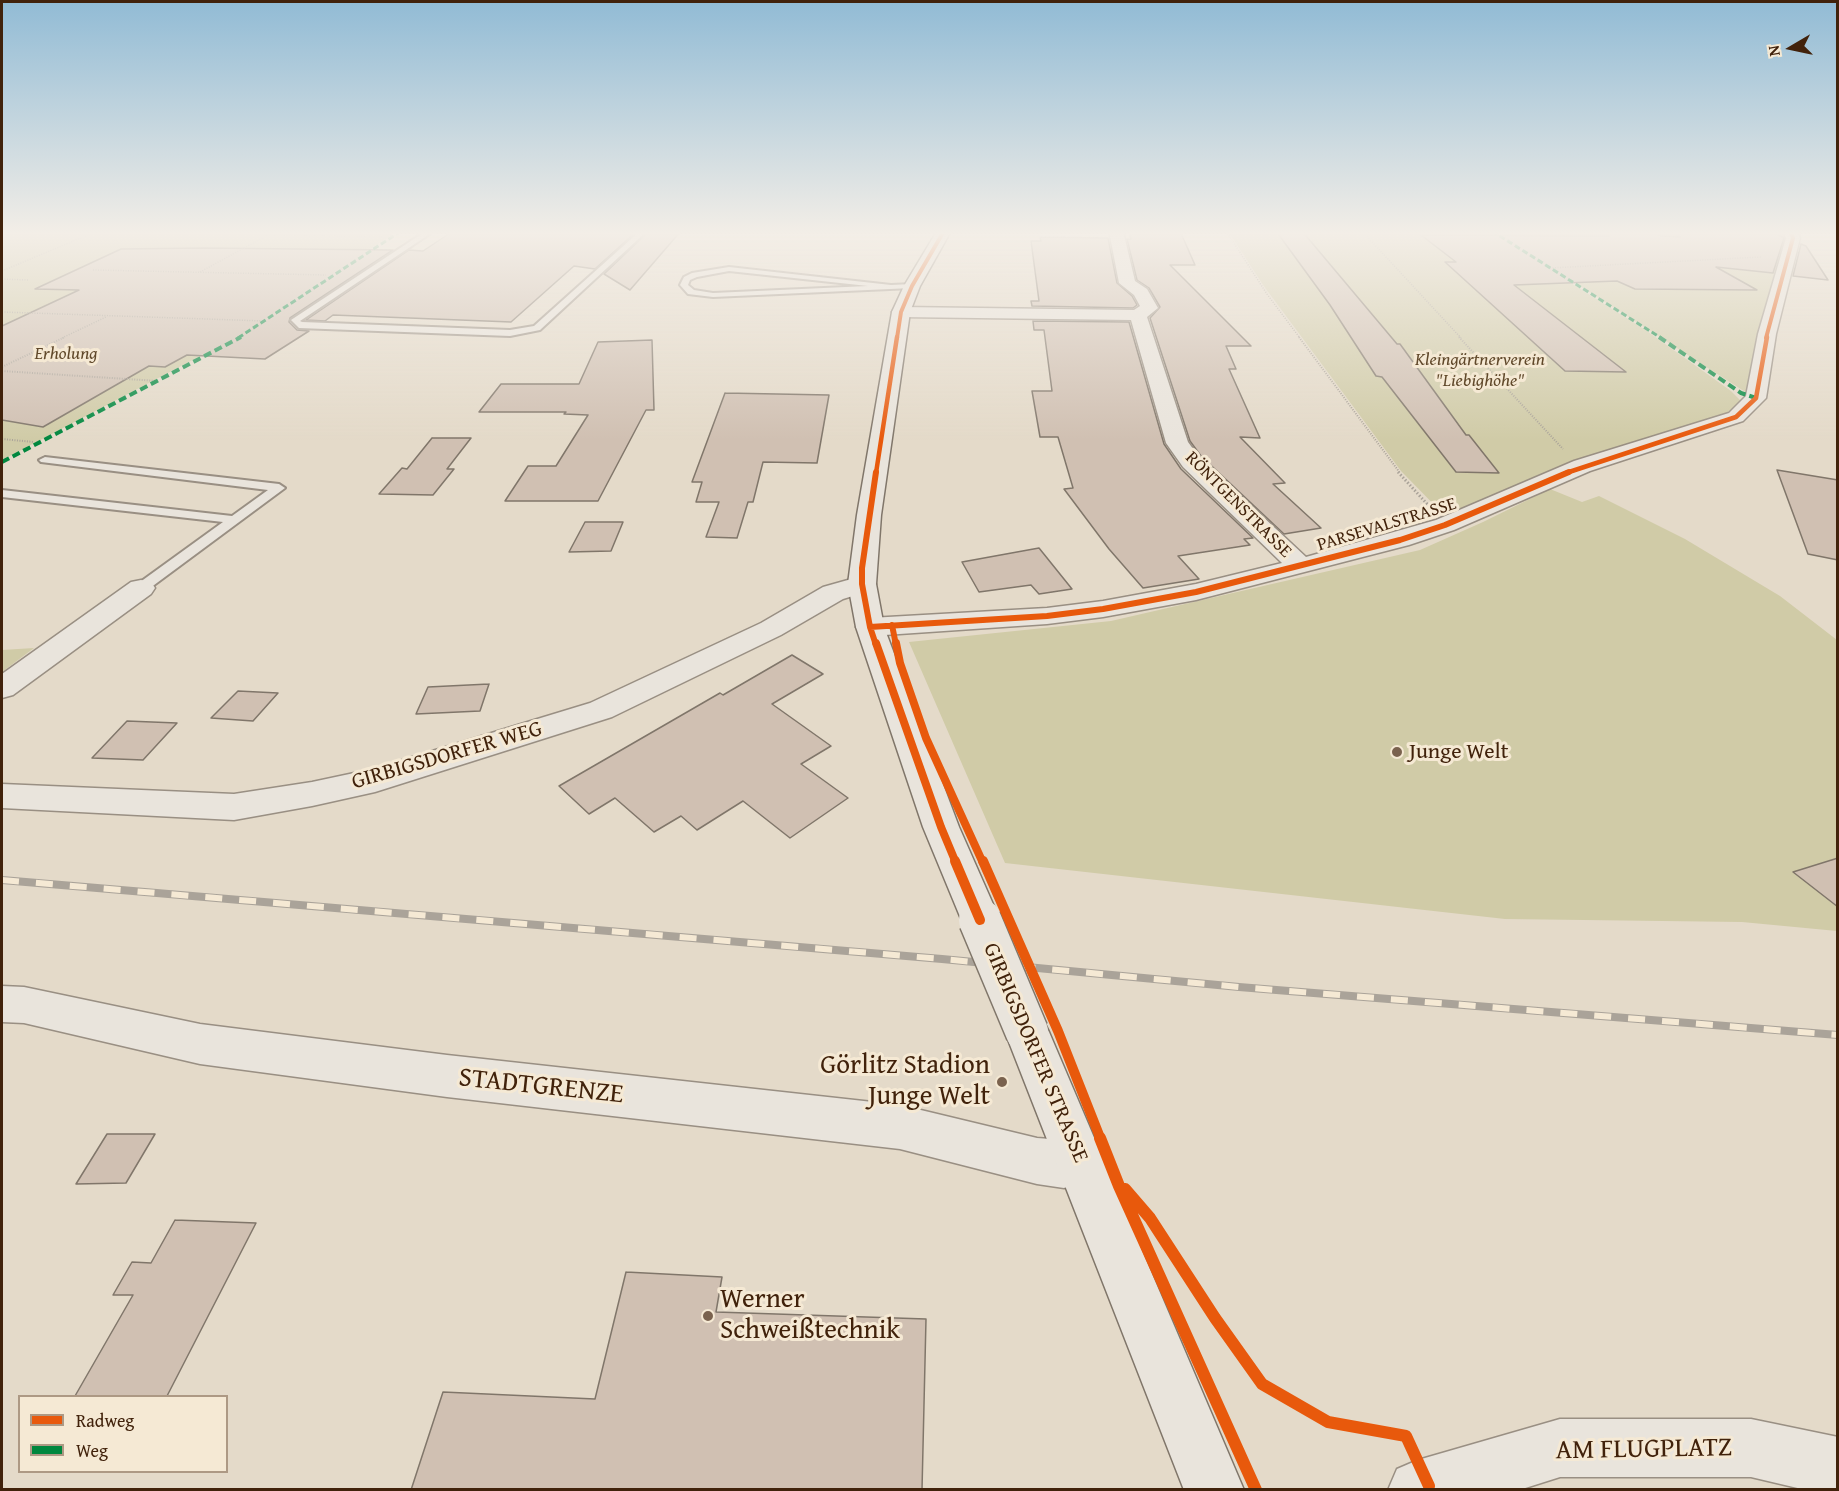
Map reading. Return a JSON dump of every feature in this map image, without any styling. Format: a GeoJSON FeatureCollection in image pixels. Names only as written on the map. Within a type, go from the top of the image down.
{"type":"FeatureCollection","features":[{"type":"Feature","properties":{"kind":"street","name":"GIRBIGSDORFER STRASSE"},"geometry":{"type":"LineString","coordinates":[[901,301],[901,312],[865,547],[862,584],[870,627],[941,827],[1214,1490]]}},
{"type":"Feature","properties":{"kind":"street"},"geometry":{"type":"LineString","coordinates":[[1114,315],[1116,301]]}},
{"type":"Feature","properties":{"kind":"street","name":"RÖNTGENSTRASSE"},"geometry":{"type":"LineString","coordinates":[[1146,301],[1149,309],[1138,315],[1177,443],[1191,462],[1301,567]]}},
{"type":"Feature","properties":{"kind":"street","name":"PARSEVALSTRASSE"},"geometry":{"type":"LineString","coordinates":[[870,627],[1047,616],[1103,609],[1196,592],[1301,567],[1400,540],[1445,525],[1582,466],[1736,417],[1756,398],[1767,334],[1776,301]]}},
{"type":"Feature","properties":{"kind":"street"},"geometry":{"type":"LineString","coordinates":[[901,312],[1138,315]]}},
{"type":"Feature","properties":{"kind":"street","name":"GIRBIGSDORFER WEG"},"geometry":{"type":"LineString","coordinates":[[2,796],[234,807],[312,794],[375,780],[601,710],[771,629],[833,593],[862,584]]}},
{"type":"Feature","properties":{"kind":"street"},"geometry":{"type":"LineString","coordinates":[[2,688],[141,588]]}},
{"type":"Feature","properties":{"kind":"street","name":"STADTGRENZE"},"geometry":{"type":"LineString","coordinates":[[2,1004],[24,1005],[200,1044],[447,1076],[900,1127],[1037,1161],[1064,1164],[1080,1160]]}},
{"type":"Feature","properties":{"kind":"street","name":"AM FLUGPLATZ"},"geometry":{"type":"LineString","coordinates":[[1424,1488],[1560,1448],[1751,1448],[1838,1467]]}},
{"type":"Feature","properties":{"kind":"lane"},"geometry":{"type":"LineString","coordinates":[[325,301],[295,320],[299,325],[510,333],[537,328],[567,301]]}},
{"type":"Feature","properties":{"kind":"lane"},"geometry":{"type":"LineString","coordinates":[[45,460],[279,488],[141,588]]}},
{"type":"Feature","properties":{"kind":"lane"},"geometry":{"type":"LineString","coordinates":[[2,493],[234,520]]}},
{"type":"Feature","properties":{"kind":"path"},"geometry":{"type":"LineString","coordinates":[[1272,301],[1398,471],[1445,525]]}},
{"type":"Feature","properties":{"kind":"path"},"geometry":{"type":"LineString","coordinates":[[1426,301],[1566,452],[1582,466]]}},
{"type":"Feature","properties":{"kind":"path"},"geometry":{"type":"LineString","coordinates":[[2,312],[265,321]]}},
{"type":"Feature","properties":{"kind":"path"},"geometry":{"type":"LineString","coordinates":[[2,369],[110,316]]}},
{"type":"Feature","properties":{"kind":"path"},"geometry":{"type":"LineString","coordinates":[[2,369],[158,381]]}},
{"type":"Feature","properties":{"kind":"path"},"geometry":{"type":"LineString","coordinates":[[2,440],[39,442]]}},
{"type":"Feature","properties":{"kind":"path"},"geometry":{"type":"LineString","coordinates":[[1143,1209],[1262,1384],[1328,1422],[1406,1436],[1424,1488]]}},
{"type":"Feature","properties":{"kind":"green space","name":"Erholung"},"geometry":{"type":"Polygon","coordinates":[[[2,301],[291,301],[227,342],[2,460],[2,301]]]}},
{"type":"Feature","properties":{"kind":"green space","name":"Kleingärtnerverein \"Liebighöhe\""},"geometry":{"type":"Polygon","coordinates":[[[1275,301],[1599,301],[1647,331],[1731,391],[1741,401],[1723,416],[1449,520],[1401,471],[1275,301]]]}},
{"type":"Feature","properties":{"kind":"green space"},"geometry":{"type":"Polygon","coordinates":[[[1603,301],[1771,301],[1747,393],[1603,301]]]}},
{"type":"Feature","properties":{"kind":"green space","name":"Junge Welt"},"geometry":{"type":"Polygon","coordinates":[[[1550,489],[1582,502],[1599,496],[1685,539],[1780,596],[1837,640],[1837,931],[1742,922],[1505,919],[1005,863],[909,642],[1111,621],[1420,550],[1550,489]]]}},
{"type":"Feature","properties":{"kind":"green space"},"geometry":{"type":"Polygon","coordinates":[[[34,648],[2,672],[2,650],[34,648]]]}},
{"type":"Feature","properties":{"kind":"building","name":"Erholung"},"geometry":{"type":"Polygon","coordinates":[[[56,301],[316,301],[290,318],[289,322],[297,330],[309,331],[265,359],[187,355],[165,367],[149,366],[43,427],[2,420],[2,326],[56,301]]]}},
{"type":"Feature","properties":{"kind":"building"},"geometry":{"type":"Polygon","coordinates":[[[335,301],[535,301],[511,322],[333,315],[325,321],[306,320],[335,301]]]}},
{"type":"Feature","properties":{"kind":"building"},"geometry":{"type":"Polygon","coordinates":[[[1031,301],[1135,301],[1137,305],[1133,308],[1032,306],[1031,301]]]}},
{"type":"Feature","properties":{"kind":"building"},"geometry":{"type":"Polygon","coordinates":[[[1156,301],[1206,301],[1251,346],[1226,346],[1236,369],[1229,369],[1260,438],[1240,437],[1285,483],[1273,484],[1321,528],[1284,534],[1201,456],[1190,441],[1150,318],[1160,307],[1156,301]]]}},
{"type":"Feature","properties":{"kind":"building"},"geometry":{"type":"Polygon","coordinates":[[[1327,301],[1360,301],[1397,344],[1400,344],[1466,435],[1469,435],[1499,473],[1456,472],[1382,377],[1376,376],[1327,301]]]}},
{"type":"Feature","properties":{"kind":"building"},"geometry":{"type":"Polygon","coordinates":[[[1487,301],[1534,301],[1626,372],[1565,371],[1487,301]]]}},
{"type":"Feature","properties":{"kind":"building"},"geometry":{"type":"Polygon","coordinates":[[[1033,321],[1129,322],[1164,444],[1181,469],[1253,538],[1244,539],[1250,545],[1178,556],[1199,579],[1143,588],[1109,549],[1064,489],[1073,488],[1058,437],[1040,437],[1032,391],[1052,391],[1044,330],[1034,330],[1033,321]]]}},
{"type":"Feature","properties":{"kind":"building"},"geometry":{"type":"Polygon","coordinates":[[[652,340],[654,410],[646,410],[598,501],[505,501],[528,466],[556,466],[588,415],[564,414],[566,412],[479,412],[501,384],[579,384],[598,342],[652,340]]]}},
{"type":"Feature","properties":{"kind":"building"},"geometry":{"type":"Polygon","coordinates":[[[725,393],[829,395],[817,463],[763,462],[753,502],[748,502],[737,538],[706,537],[719,502],[696,502],[702,482],[692,482],[725,393]]]}},
{"type":"Feature","properties":{"kind":"building"},"geometry":{"type":"Polygon","coordinates":[[[432,438],[471,438],[447,469],[454,469],[433,495],[379,494],[402,468],[407,469],[432,438]]]}},
{"type":"Feature","properties":{"kind":"building"},"geometry":{"type":"Polygon","coordinates":[[[1777,470],[1838,480],[1838,560],[1808,554],[1777,470]]]}},
{"type":"Feature","properties":{"kind":"building"},"geometry":{"type":"Polygon","coordinates":[[[585,522],[623,522],[611,551],[569,552],[585,522]]]}},
{"type":"Feature","properties":{"kind":"building"},"geometry":{"type":"Polygon","coordinates":[[[1039,548],[1072,589],[1039,594],[1031,585],[979,592],[962,562],[1039,548]]]}},
{"type":"Feature","properties":{"kind":"building"},"geometry":{"type":"Polygon","coordinates":[[[792,655],[823,674],[772,704],[831,746],[801,764],[848,798],[790,838],[743,801],[697,830],[681,816],[654,832],[615,798],[589,814],[559,786],[720,693],[723,695],[792,655]]]}},
{"type":"Feature","properties":{"kind":"building"},"geometry":{"type":"Polygon","coordinates":[[[489,684],[480,711],[416,714],[428,687],[489,684]]]}},
{"type":"Feature","properties":{"kind":"building"},"geometry":{"type":"Polygon","coordinates":[[[238,691],[278,693],[253,721],[211,718],[238,691]]]}},
{"type":"Feature","properties":{"kind":"building"},"geometry":{"type":"Polygon","coordinates":[[[127,721],[177,723],[143,760],[92,758],[127,721]]]}},
{"type":"Feature","properties":{"kind":"building"},"geometry":{"type":"Polygon","coordinates":[[[1838,858],[1838,907],[1793,872],[1838,858]]]}},
{"type":"Feature","properties":{"kind":"building"},"geometry":{"type":"Polygon","coordinates":[[[107,1134],[155,1134],[126,1183],[76,1184],[107,1134]]]}},
{"type":"Feature","properties":{"kind":"building"},"geometry":{"type":"Polygon","coordinates":[[[175,1220],[256,1223],[168,1395],[76,1395],[133,1295],[113,1295],[132,1262],[151,1263],[175,1220]]]}},
{"type":"Feature","properties":{"kind":"building"},"geometry":{"type":"Polygon","coordinates":[[[626,1272],[722,1277],[716,1312],[926,1319],[922,1490],[411,1490],[443,1392],[595,1399],[626,1272]]]}},
{"type":"Feature","properties":{"kind":"railway"},"geometry":{"type":"LineString","coordinates":[[2,880],[942,959],[1239,987],[1838,1035]]}},
{"type":"Feature","properties":{"kind":"marked path"},"geometry":{"type":"LineString","coordinates":[[2,462],[234,341],[295,301]]}},
{"type":"Feature","properties":{"kind":"marked path"},"geometry":{"type":"LineString","coordinates":[[1602,301],[1741,393],[1756,398]]}},
{"type":"Feature","properties":{"kind":"cycle path"},"geometry":{"type":"LineString","coordinates":[[906,301],[901,312],[869,515],[862,584],[870,627],[941,827],[980,920]]}},
{"type":"Feature","properties":{"kind":"cycle path"},"geometry":{"type":"LineString","coordinates":[[870,627],[1047,616],[1103,609],[1196,592],[1301,567],[1400,540],[1445,525],[1582,466],[1736,417],[1756,398],[1767,334],[1776,301]]}},
{"type":"Feature","properties":{"kind":"cycle path"},"geometry":{"type":"LineString","coordinates":[[892,625],[900,663],[926,738],[1009,918],[1058,1031],[1119,1186],[1256,1490]]}},
{"type":"Feature","properties":{"kind":"cycle path"},"geometry":{"type":"LineString","coordinates":[[1125,1189],[1150,1218],[1215,1318],[1262,1384],[1328,1422],[1406,1436],[1429,1486]]}},
{"type":"Feature","properties":{"kind":"place","name":"Junge Welt"},"geometry":{"type":"Point","coordinates":[1397,752]}},
{"type":"Feature","properties":{"kind":"place","name":"Görlitz Stadion Junge Welt"},"geometry":{"type":"Point","coordinates":[1002,1082]}},
{"type":"Feature","properties":{"kind":"place","name":"Werner Schweißtechnik"},"geometry":{"type":"Point","coordinates":[708,1316]}}]}
